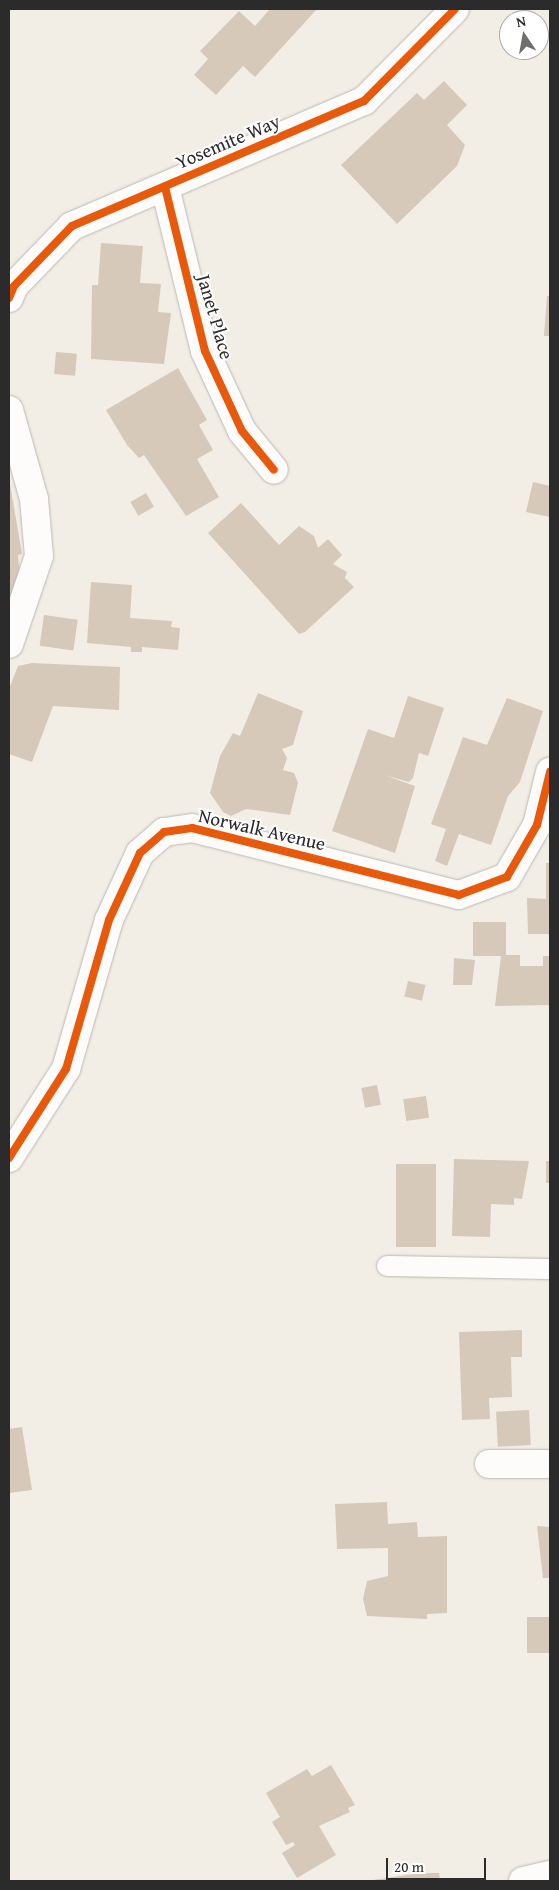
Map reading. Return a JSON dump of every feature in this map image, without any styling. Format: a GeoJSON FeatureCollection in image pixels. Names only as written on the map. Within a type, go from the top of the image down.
{"type":"FeatureCollection","features":[{"type":"Feature","properties":{"kind":"street","name":"Yosemite Way"},"geometry":{"type":"LineString","coordinates":[[9,298],[14,286],[72,226],[364,101],[455,9]]}},
{"type":"Feature","properties":{"kind":"street","name":"Janet Place"},"geometry":{"type":"LineString","coordinates":[[164,188],[205,351],[242,430],[274,470]]}},
{"type":"Feature","properties":{"kind":"street"},"geometry":{"type":"LineString","coordinates":[[9,410],[34,499],[39,556],[9,644]]}},
{"type":"Feature","properties":{"kind":"street","name":"Norwalk Avenue"},"geometry":{"type":"LineString","coordinates":[[9,1158],[66,1069],[109,920],[140,853],[164,832],[192,828],[459,895],[506,877],[537,825],[550,772]]}},
{"type":"Feature","properties":{"kind":"street"},"geometry":{"type":"LineString","coordinates":[[489,1464],[550,1464]]}},
{"type":"Feature","properties":{"kind":"street"},"geometry":{"type":"LineString","coordinates":[[523,1881],[550,1875]]}},
{"type":"Feature","properties":{"kind":"lane"},"geometry":{"type":"LineString","coordinates":[[387,1266],[550,1269]]}},
{"type":"Feature","properties":{"kind":"building"},"geometry":{"type":"Polygon","coordinates":[[[270,9],[317,9],[255,77],[243,66],[216,95],[194,75],[208,59],[200,51],[239,11],[255,26],[270,9]]]}},
{"type":"Feature","properties":{"kind":"building"},"geometry":{"type":"Polygon","coordinates":[[[444,81],[467,105],[447,125],[465,145],[457,166],[397,224],[341,165],[417,93],[424,100],[444,81]]]}},
{"type":"Feature","properties":{"kind":"building"},"geometry":{"type":"Polygon","coordinates":[[[101,243],[143,246],[140,283],[161,284],[158,312],[171,313],[164,364],[91,359],[92,285],[98,285],[101,243]]]}},
{"type":"Feature","properties":{"kind":"building"},"geometry":{"type":"Polygon","coordinates":[[[547,296],[550,296],[550,336],[544,336],[547,296]]]}},
{"type":"Feature","properties":{"kind":"building"},"geometry":{"type":"Polygon","coordinates":[[[56,352],[77,354],[75,376],[54,374],[56,352]]]}},
{"type":"Feature","properties":{"kind":"building"},"geometry":{"type":"Polygon","coordinates":[[[178,368],[207,420],[199,425],[213,450],[197,459],[219,497],[186,516],[144,455],[139,458],[127,445],[106,410],[178,368]]]}},
{"type":"Feature","properties":{"kind":"building"},"geometry":{"type":"Polygon","coordinates":[[[9,478],[22,554],[18,555],[20,577],[9,606],[9,478]]]}},
{"type":"Feature","properties":{"kind":"building"},"geometry":{"type":"Polygon","coordinates":[[[533,482],[550,486],[550,517],[526,512],[533,482]]]}},
{"type":"Feature","properties":{"kind":"building"},"geometry":{"type":"Polygon","coordinates":[[[146,493],[154,507],[138,516],[130,502],[146,493]]]}},
{"type":"Feature","properties":{"kind":"building"},"geometry":{"type":"Polygon","coordinates":[[[241,503],[279,545],[299,526],[314,536],[318,548],[328,539],[342,555],[333,564],[347,572],[345,578],[354,587],[305,632],[299,634],[208,533],[241,503]]]}},
{"type":"Feature","properties":{"kind":"building"},"geometry":{"type":"Polygon","coordinates":[[[91,582],[132,585],[130,618],[172,621],[171,627],[180,628],[178,650],[142,647],[142,652],[131,652],[131,647],[87,643],[91,582]]]}},
{"type":"Feature","properties":{"kind":"building"},"geometry":{"type":"Polygon","coordinates":[[[44,615],[78,620],[73,650],[40,646],[44,615]]]}},
{"type":"Feature","properties":{"kind":"building"},"geometry":{"type":"Polygon","coordinates":[[[32,663],[120,667],[119,710],[53,706],[32,762],[9,754],[9,689],[18,666],[32,663]]]}},
{"type":"Feature","properties":{"kind":"building"},"geometry":{"type":"Polygon","coordinates":[[[258,693],[303,711],[293,745],[282,749],[287,758],[283,770],[294,773],[298,783],[290,815],[246,809],[231,816],[223,812],[210,793],[220,756],[233,733],[240,736],[258,693]]]}},
{"type":"Feature","properties":{"kind":"building"},"geometry":{"type":"Polygon","coordinates":[[[408,696],[444,708],[428,756],[419,753],[413,778],[409,782],[384,775],[415,786],[395,853],[332,831],[368,729],[394,738],[408,696]]]}},
{"type":"Feature","properties":{"kind":"building"},"geometry":{"type":"Polygon","coordinates":[[[507,698],[543,711],[520,782],[508,796],[491,845],[459,834],[447,866],[435,861],[446,829],[431,824],[463,737],[487,745],[507,698]]]}},
{"type":"Feature","properties":{"kind":"building"},"geometry":{"type":"Polygon","coordinates":[[[546,863],[550,863],[550,934],[528,934],[527,898],[546,899],[546,863]]]}},
{"type":"Feature","properties":{"kind":"building"},"geometry":{"type":"Polygon","coordinates":[[[473,922],[506,922],[506,955],[520,955],[520,966],[543,966],[543,956],[550,956],[550,1005],[495,1006],[501,956],[473,956],[473,922]]]}},
{"type":"Feature","properties":{"kind":"building"},"geometry":{"type":"Polygon","coordinates":[[[454,958],[475,960],[472,985],[453,985],[454,958]]]}},
{"type":"Feature","properties":{"kind":"building"},"geometry":{"type":"Polygon","coordinates":[[[408,981],[426,985],[422,1001],[404,997],[408,981]]]}},
{"type":"Feature","properties":{"kind":"building"},"geometry":{"type":"Polygon","coordinates":[[[377,1085],[381,1105],[365,1108],[361,1088],[377,1085]]]}},
{"type":"Feature","properties":{"kind":"building"},"geometry":{"type":"Polygon","coordinates":[[[426,1096],[429,1118],[406,1121],[403,1099],[426,1096]]]}},
{"type":"Feature","properties":{"kind":"building"},"geometry":{"type":"Polygon","coordinates":[[[454,1159],[529,1161],[522,1199],[514,1198],[514,1205],[491,1204],[490,1237],[452,1236],[454,1159]]]}},
{"type":"Feature","properties":{"kind":"building"},"geometry":{"type":"Polygon","coordinates":[[[546,1161],[550,1161],[550,1183],[546,1183],[546,1161]]]}},
{"type":"Feature","properties":{"kind":"building"},"geometry":{"type":"Polygon","coordinates":[[[396,1164],[436,1164],[436,1247],[396,1247],[396,1164]]]}},
{"type":"Feature","properties":{"kind":"building"},"geometry":{"type":"Polygon","coordinates":[[[522,1330],[522,1357],[511,1357],[512,1397],[489,1398],[490,1419],[462,1420],[459,1332],[522,1330]]]}},
{"type":"Feature","properties":{"kind":"building"},"geometry":{"type":"Polygon","coordinates":[[[529,1410],[531,1445],[498,1447],[496,1412],[529,1410]]]}},
{"type":"Feature","properties":{"kind":"building"},"geometry":{"type":"Polygon","coordinates":[[[22,1427],[32,1490],[9,1493],[9,1429],[22,1427]]]}},
{"type":"Feature","properties":{"kind":"building"},"geometry":{"type":"Polygon","coordinates":[[[387,1502],[388,1524],[417,1522],[418,1537],[447,1536],[447,1613],[427,1614],[427,1619],[367,1616],[363,1599],[367,1581],[388,1576],[388,1548],[337,1549],[335,1504],[387,1502]]]}},
{"type":"Feature","properties":{"kind":"building"},"geometry":{"type":"Polygon","coordinates":[[[537,1526],[550,1527],[550,1578],[543,1578],[537,1526]]]}},
{"type":"Feature","properties":{"kind":"building"},"geometry":{"type":"Polygon","coordinates":[[[527,1617],[550,1617],[550,1653],[527,1653],[527,1617]]]}},
{"type":"Feature","properties":{"kind":"building"},"geometry":{"type":"Polygon","coordinates":[[[331,1765],[355,1805],[348,1808],[350,1812],[319,1826],[336,1855],[297,1878],[282,1853],[295,1845],[293,1842],[286,1845],[272,1822],[280,1817],[266,1793],[307,1769],[312,1776],[331,1765]]]}},
{"type":"Feature","properties":{"kind":"building"},"geometry":{"type":"Polygon","coordinates":[[[420,1873],[439,1873],[440,1881],[366,1881],[420,1873]]]}},
{"type":"Feature","properties":{"kind":"cycle path"},"geometry":{"type":"LineString","coordinates":[[9,298],[14,286],[72,226],[364,101],[455,9]]}},
{"type":"Feature","properties":{"kind":"cycle path"},"geometry":{"type":"LineString","coordinates":[[165,187],[205,351],[242,431],[274,470]]}},
{"type":"Feature","properties":{"kind":"cycle path"},"geometry":{"type":"LineString","coordinates":[[9,1158],[66,1069],[109,920],[140,853],[164,832],[192,828],[459,895],[507,877],[537,825],[550,772]]}}]}
